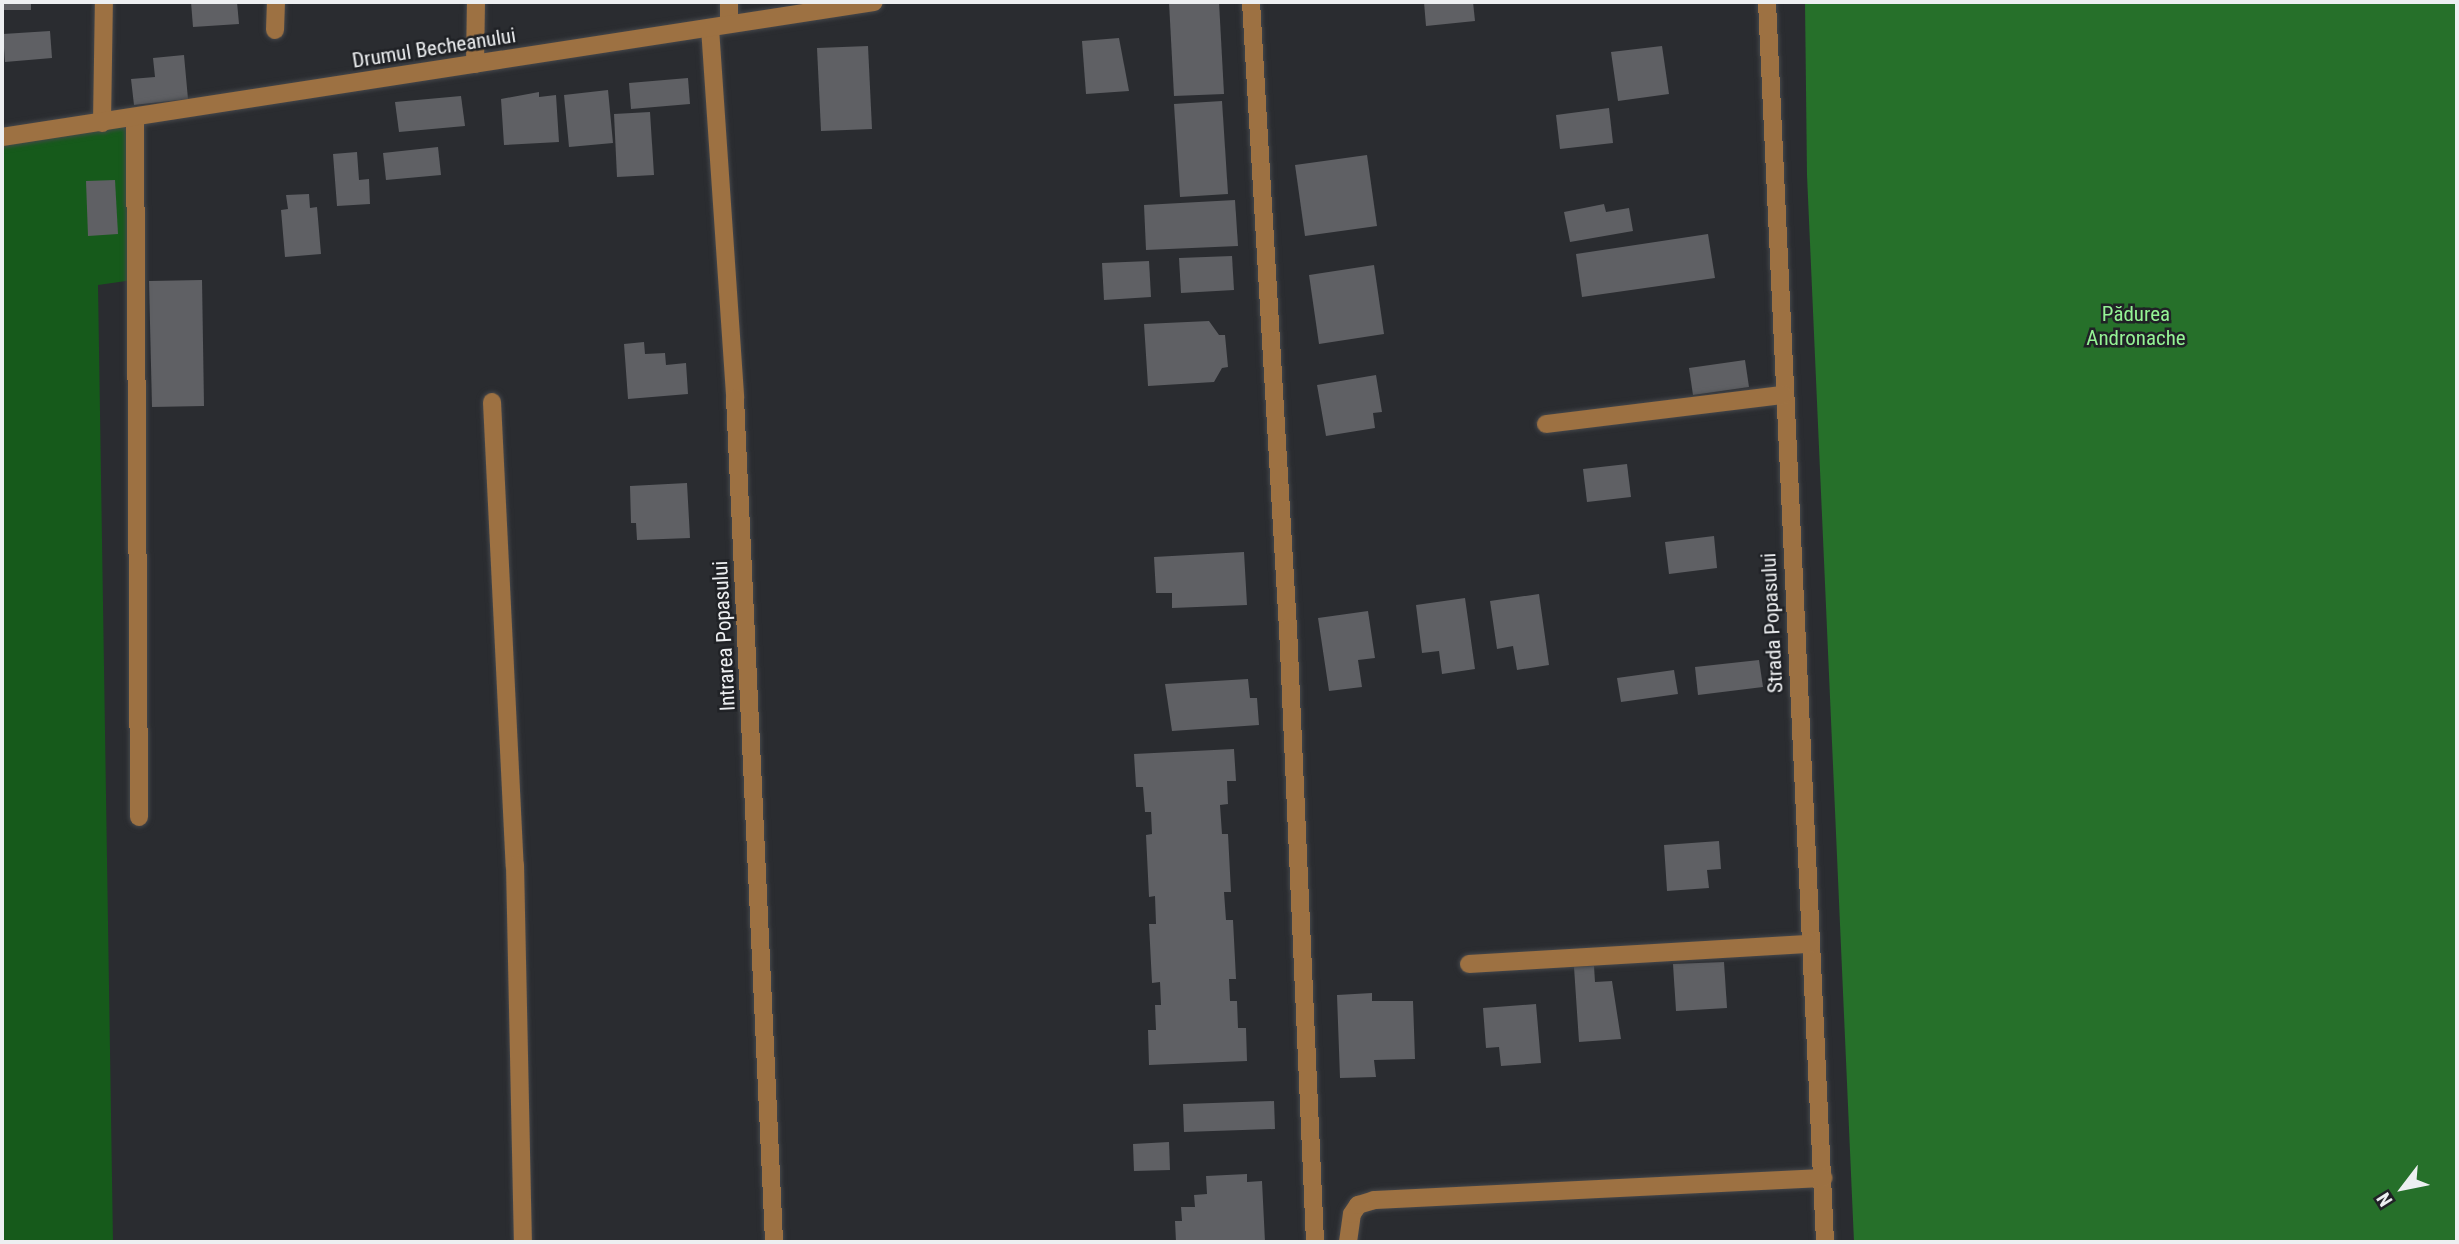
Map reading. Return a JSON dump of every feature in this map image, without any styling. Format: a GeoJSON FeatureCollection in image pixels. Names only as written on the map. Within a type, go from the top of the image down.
{"type":"FeatureCollection","features":[{"type":"Feature","properties":{"kind":"street"},"geometry":{"type":"LineString","coordinates":[[102,123],[104,2]]}},
{"type":"Feature","properties":{"kind":"street"},"geometry":{"type":"LineString","coordinates":[[275,2],[275,30]]}},
{"type":"Feature","properties":{"kind":"street"},"geometry":{"type":"LineString","coordinates":[[475,64],[476,2]]}},
{"type":"Feature","properties":{"kind":"street"},"geometry":{"type":"LineString","coordinates":[[729,2],[729,24]]}},
{"type":"Feature","properties":{"kind":"street","name":"Drumul Becheanului"},"geometry":{"type":"LineString","coordinates":[[2,137],[874,2]]}},
{"type":"Feature","properties":{"kind":"street"},"geometry":{"type":"LineString","coordinates":[[1251,2],[1288,628],[1315,1242]]}},
{"type":"Feature","properties":{"kind":"street","name":"Strada Popasului"},"geometry":{"type":"LineString","coordinates":[[1767,2],[1783,395],[1825,1242]]}},
{"type":"Feature","properties":{"kind":"street","name":"Intrarea Popasului"},"geometry":{"type":"LineString","coordinates":[[709,27],[736,410],[774,1242]]}},
{"type":"Feature","properties":{"kind":"street"},"geometry":{"type":"LineString","coordinates":[[135,118],[139,817]]}},
{"type":"Feature","properties":{"kind":"street"},"geometry":{"type":"LineString","coordinates":[[1546,424],[1783,395]]}},
{"type":"Feature","properties":{"kind":"street"},"geometry":{"type":"LineString","coordinates":[[492,402],[515,865],[523,1242]]}},
{"type":"Feature","properties":{"kind":"street"},"geometry":{"type":"LineString","coordinates":[[1469,964],[1810,944]]}},
{"type":"Feature","properties":{"kind":"street"},"geometry":{"type":"LineString","coordinates":[[1348,1242],[1352,1214],[1358,1205],[1374,1200],[1822,1178]]}},
{"type":"Feature","properties":{"kind":"green space","name":"Pădurea Andronache"},"geometry":{"type":"Polygon","coordinates":[[[1805,2],[2457,2],[2457,1242],[1854,1242],[1807,175],[1805,2]]]}},
{"type":"Feature","properties":{"kind":"green space"},"geometry":{"type":"Polygon","coordinates":[[[133,122],[133,280],[98,285],[113,1242],[2,1242],[2,145],[133,122]]]}},
{"type":"Feature","properties":{"kind":"building"},"geometry":{"type":"Polygon","coordinates":[[[2,2],[31,2],[31,10],[2,10],[2,2]]]}},
{"type":"Feature","properties":{"kind":"building"},"geometry":{"type":"Polygon","coordinates":[[[191,2],[237,2],[239,24],[193,27],[191,2]]]}},
{"type":"Feature","properties":{"kind":"building"},"geometry":{"type":"Polygon","coordinates":[[[1169,2],[1219,2],[1224,94],[1174,96],[1169,2]]]}},
{"type":"Feature","properties":{"kind":"building"},"geometry":{"type":"Polygon","coordinates":[[[1424,2],[1473,2],[1475,21],[1426,26],[1424,2]]]}},
{"type":"Feature","properties":{"kind":"building"},"geometry":{"type":"Polygon","coordinates":[[[50,31],[52,58],[5,62],[3,34],[50,31]]]}},
{"type":"Feature","properties":{"kind":"building"},"geometry":{"type":"Polygon","coordinates":[[[1119,38],[1129,91],[1086,94],[1082,41],[1119,38]]]}},
{"type":"Feature","properties":{"kind":"building"},"geometry":{"type":"Polygon","coordinates":[[[868,46],[872,129],[821,131],[817,48],[868,46]]]}},
{"type":"Feature","properties":{"kind":"building"},"geometry":{"type":"Polygon","coordinates":[[[1662,46],[1669,94],[1618,101],[1611,52],[1662,46]]]}},
{"type":"Feature","properties":{"kind":"building"},"geometry":{"type":"Polygon","coordinates":[[[184,55],[188,99],[134,105],[131,79],[155,77],[153,58],[184,55]]]}},
{"type":"Feature","properties":{"kind":"building"},"geometry":{"type":"Polygon","coordinates":[[[688,78],[690,104],[631,109],[629,83],[688,78]]]}},
{"type":"Feature","properties":{"kind":"building"},"geometry":{"type":"Polygon","coordinates":[[[608,90],[613,143],[569,147],[564,95],[608,90]]]}},
{"type":"Feature","properties":{"kind":"building"},"geometry":{"type":"Polygon","coordinates":[[[539,92],[539,97],[556,95],[559,142],[504,145],[501,99],[539,92]]]}},
{"type":"Feature","properties":{"kind":"building"},"geometry":{"type":"Polygon","coordinates":[[[461,96],[465,126],[399,132],[395,102],[461,96]]]}},
{"type":"Feature","properties":{"kind":"building"},"geometry":{"type":"Polygon","coordinates":[[[1222,101],[1228,194],[1180,197],[1174,104],[1222,101]]]}},
{"type":"Feature","properties":{"kind":"building"},"geometry":{"type":"Polygon","coordinates":[[[1609,108],[1613,143],[1560,149],[1556,115],[1609,108]]]}},
{"type":"Feature","properties":{"kind":"building"},"geometry":{"type":"Polygon","coordinates":[[[650,112],[654,175],[617,177],[614,114],[650,112]]]}},
{"type":"Feature","properties":{"kind":"building"},"geometry":{"type":"Polygon","coordinates":[[[438,147],[441,175],[386,180],[383,153],[438,147]]]}},
{"type":"Feature","properties":{"kind":"building"},"geometry":{"type":"Polygon","coordinates":[[[357,152],[359,180],[369,179],[370,204],[337,206],[333,154],[357,152]]]}},
{"type":"Feature","properties":{"kind":"building"},"geometry":{"type":"Polygon","coordinates":[[[1367,155],[1377,226],[1305,236],[1295,165],[1367,155]]]}},
{"type":"Feature","properties":{"kind":"building"},"geometry":{"type":"Polygon","coordinates":[[[115,180],[118,234],[88,236],[86,181],[115,180]]]}},
{"type":"Feature","properties":{"kind":"building"},"geometry":{"type":"Polygon","coordinates":[[[309,194],[310,208],[317,207],[321,254],[285,257],[281,210],[288,209],[286,195],[309,194]]]}},
{"type":"Feature","properties":{"kind":"building"},"geometry":{"type":"Polygon","coordinates":[[[1235,200],[1238,246],[1146,250],[1144,205],[1235,200]]]}},
{"type":"Feature","properties":{"kind":"building"},"geometry":{"type":"Polygon","coordinates":[[[1604,204],[1606,212],[1629,208],[1633,231],[1570,242],[1564,212],[1604,204]]]}},
{"type":"Feature","properties":{"kind":"building"},"geometry":{"type":"Polygon","coordinates":[[[1708,234],[1715,278],[1582,297],[1576,254],[1708,234]]]}},
{"type":"Feature","properties":{"kind":"building"},"geometry":{"type":"Polygon","coordinates":[[[1232,256],[1234,290],[1181,293],[1179,258],[1232,256]]]}},
{"type":"Feature","properties":{"kind":"building"},"geometry":{"type":"Polygon","coordinates":[[[1149,261],[1151,297],[1104,300],[1102,263],[1149,261]]]}},
{"type":"Feature","properties":{"kind":"building"},"geometry":{"type":"Polygon","coordinates":[[[1374,265],[1384,334],[1319,344],[1309,275],[1374,265]]]}},
{"type":"Feature","properties":{"kind":"building"},"geometry":{"type":"Polygon","coordinates":[[[202,280],[204,406],[152,407],[149,281],[202,280]]]}},
{"type":"Feature","properties":{"kind":"building"},"geometry":{"type":"Polygon","coordinates":[[[1209,321],[1219,335],[1225,335],[1228,367],[1222,368],[1214,382],[1148,386],[1144,324],[1209,321]]]}},
{"type":"Feature","properties":{"kind":"building"},"geometry":{"type":"Polygon","coordinates":[[[644,342],[645,354],[665,353],[666,365],[686,363],[688,394],[628,399],[624,344],[644,342]]]}},
{"type":"Feature","properties":{"kind":"building"},"geometry":{"type":"Polygon","coordinates":[[[1745,360],[1749,387],[1693,395],[1689,368],[1745,360]]]}},
{"type":"Feature","properties":{"kind":"building"},"geometry":{"type":"Polygon","coordinates":[[[1376,375],[1382,412],[1373,413],[1375,428],[1326,436],[1317,385],[1376,375]]]}},
{"type":"Feature","properties":{"kind":"building"},"geometry":{"type":"Polygon","coordinates":[[[1627,464],[1631,497],[1587,502],[1583,469],[1627,464]]]}},
{"type":"Feature","properties":{"kind":"building"},"geometry":{"type":"Polygon","coordinates":[[[687,483],[690,538],[637,540],[636,523],[631,523],[630,486],[687,483]]]}},
{"type":"Feature","properties":{"kind":"building"},"geometry":{"type":"Polygon","coordinates":[[[1714,536],[1717,568],[1669,574],[1665,542],[1714,536]]]}},
{"type":"Feature","properties":{"kind":"building"},"geometry":{"type":"Polygon","coordinates":[[[1244,552],[1247,605],[1172,608],[1172,593],[1156,593],[1154,557],[1244,552]]]}},
{"type":"Feature","properties":{"kind":"building"},"geometry":{"type":"Polygon","coordinates":[[[1539,594],[1549,665],[1517,670],[1513,646],[1497,649],[1490,601],[1539,594]]]}},
{"type":"Feature","properties":{"kind":"building"},"geometry":{"type":"Polygon","coordinates":[[[1465,598],[1475,669],[1442,674],[1439,651],[1422,653],[1416,605],[1465,598]]]}},
{"type":"Feature","properties":{"kind":"building"},"geometry":{"type":"Polygon","coordinates":[[[1368,611],[1375,658],[1358,660],[1362,687],[1329,691],[1318,618],[1368,611]]]}},
{"type":"Feature","properties":{"kind":"building"},"geometry":{"type":"Polygon","coordinates":[[[1759,660],[1763,687],[1698,695],[1695,667],[1759,660]]]}},
{"type":"Feature","properties":{"kind":"building"},"geometry":{"type":"Polygon","coordinates":[[[1674,670],[1678,694],[1621,702],[1617,678],[1674,670]]]}},
{"type":"Feature","properties":{"kind":"building"},"geometry":{"type":"Polygon","coordinates":[[[1248,679],[1250,698],[1257,698],[1259,725],[1172,731],[1165,684],[1248,679]]]}},
{"type":"Feature","properties":{"kind":"building"},"geometry":{"type":"Polygon","coordinates":[[[1234,749],[1236,781],[1227,781],[1228,804],[1220,805],[1222,834],[1228,834],[1231,892],[1224,892],[1226,920],[1233,920],[1236,979],[1229,979],[1230,1001],[1237,1001],[1238,1028],[1246,1028],[1247,1061],[1149,1065],[1148,1030],[1156,1030],[1155,1005],[1161,1005],[1160,982],[1152,983],[1149,924],[1156,924],[1155,896],[1149,897],[1146,835],[1152,834],[1151,812],[1145,812],[1143,787],[1136,787],[1134,754],[1234,749]]]}},
{"type":"Feature","properties":{"kind":"building"},"geometry":{"type":"Polygon","coordinates":[[[1719,841],[1721,869],[1707,870],[1709,888],[1667,891],[1664,845],[1719,841]]]}},
{"type":"Feature","properties":{"kind":"building"},"geometry":{"type":"Polygon","coordinates":[[[1724,962],[1727,1008],[1676,1011],[1673,964],[1724,962]]]}},
{"type":"Feature","properties":{"kind":"building"},"geometry":{"type":"Polygon","coordinates":[[[1594,966],[1595,982],[1612,981],[1621,1039],[1579,1042],[1574,967],[1594,966]]]}},
{"type":"Feature","properties":{"kind":"building"},"geometry":{"type":"Polygon","coordinates":[[[1372,993],[1372,1001],[1413,1001],[1415,1059],[1374,1060],[1376,1077],[1340,1078],[1337,995],[1372,993]]]}},
{"type":"Feature","properties":{"kind":"building"},"geometry":{"type":"Polygon","coordinates":[[[1536,1004],[1541,1063],[1501,1066],[1499,1047],[1486,1048],[1483,1008],[1536,1004]]]}},
{"type":"Feature","properties":{"kind":"building"},"geometry":{"type":"Polygon","coordinates":[[[1274,1101],[1275,1129],[1184,1132],[1183,1104],[1274,1101]]]}},
{"type":"Feature","properties":{"kind":"building"},"geometry":{"type":"Polygon","coordinates":[[[1169,1142],[1170,1170],[1134,1171],[1133,1144],[1169,1142]]]}},
{"type":"Feature","properties":{"kind":"building"},"geometry":{"type":"Polygon","coordinates":[[[1247,1174],[1247,1182],[1262,1181],[1265,1242],[1176,1242],[1175,1221],[1182,1221],[1181,1207],[1195,1207],[1194,1195],[1207,1194],[1206,1176],[1247,1174]]]}}]}
